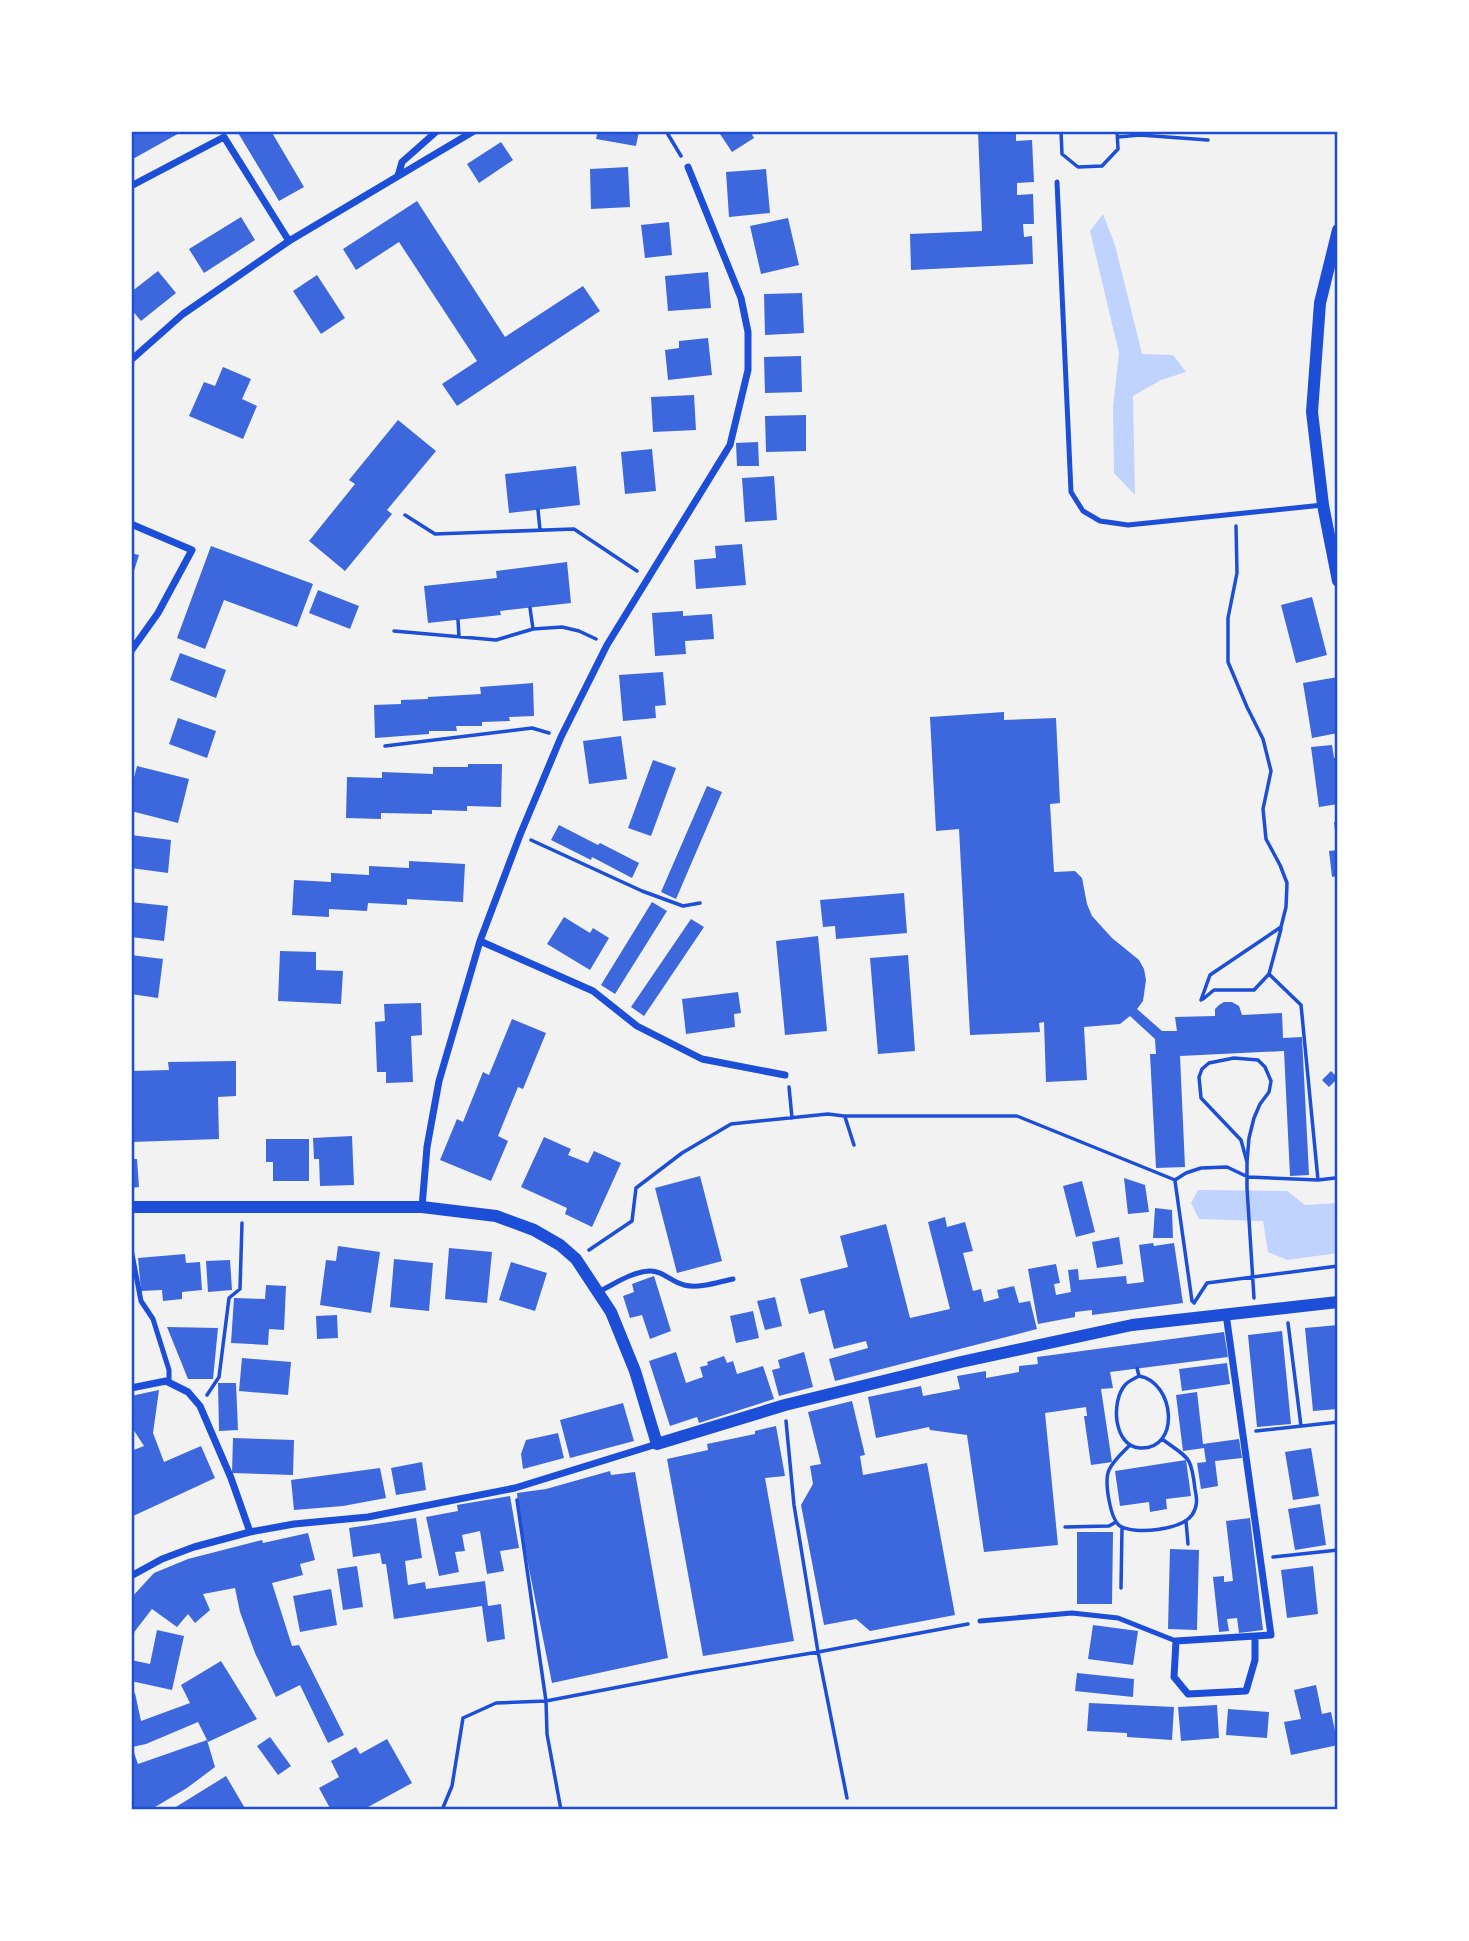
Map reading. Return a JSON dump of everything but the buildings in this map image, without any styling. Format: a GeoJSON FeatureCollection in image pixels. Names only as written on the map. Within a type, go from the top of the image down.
{"type":"FeatureCollection","features":[{"type":"Feature","properties":{"kind":"street"},"geometry":{"type":"LineString","coordinates":[[398,177],[402,162],[438,131]]}},
{"type":"Feature","properties":{"kind":"street"},"geometry":{"type":"LineString","coordinates":[[131,360],[183,314],[289,241],[474,131]]}},
{"type":"Feature","properties":{"kind":"street"},"geometry":{"type":"LineString","coordinates":[[131,186],[224,137],[289,241]]}},
{"type":"Feature","properties":{"kind":"street"},"geometry":{"type":"LineString","coordinates":[[422,1206],[427,1147],[439,1082],[480,941],[520,835],[561,737],[607,645],[730,445],[748,370],[748,331],[741,298],[688,167]]}},
{"type":"Feature","properties":{"kind":"street"},"geometry":{"type":"LineString","coordinates":[[1338,230],[1320,303],[1311,412],[1323,505],[1338,581]]}},
{"type":"Feature","properties":{"kind":"street"},"geometry":{"type":"LineString","coordinates":[[131,524],[192,550],[158,613],[131,651]]}},
{"type":"Feature","properties":{"kind":"street"},"geometry":{"type":"LineString","coordinates":[[480,941],[593,992],[637,1026],[702,1059],[785,1075]]}},
{"type":"Feature","properties":{"kind":"street"},"geometry":{"type":"LineString","coordinates":[[131,1207],[422,1206],[496,1216],[534,1230],[560,1245],[576,1259],[611,1312],[635,1371],[657,1444]]}},
{"type":"Feature","properties":{"kind":"street"},"geometry":{"type":"LineString","coordinates":[[131,1576],[183,1551],[250,1532],[294,1524],[368,1517],[515,1489],[785,1405],[961,1362],[1132,1325],[1338,1302]]}},
{"type":"Feature","properties":{"kind":"street"},"geometry":{"type":"LineString","coordinates":[[1226,1314],[1271,1635],[1255,1636],[1176,1641],[1174,1677],[1188,1694],[1246,1691],[1255,1660],[1255,1636]]}},
{"type":"Feature","properties":{"kind":"street"},"geometry":{"type":"LineString","coordinates":[[131,1388],[166,1381],[188,1392],[200,1406],[231,1478],[250,1532]]}},
{"type":"Feature","properties":{"kind":"lane"},"geometry":{"type":"LineString","coordinates":[[1057,182],[1071,492],[1083,511],[1100,521],[1128,525],[1323,505]]}},
{"type":"Feature","properties":{"kind":"lane"},"geometry":{"type":"LineString","coordinates":[[131,1249],[141,1301],[153,1319],[169,1370],[169,1382]]}},
{"type":"Feature","properties":{"kind":"lane"},"geometry":{"type":"LineString","coordinates":[[598,1292],[635,1274],[649,1271],[659,1272],[684,1286],[699,1286],[733,1279]]}},
{"type":"Feature","properties":{"kind":"lane"},"geometry":{"type":"LineString","coordinates":[[980,1621],[1072,1613],[1106,1616],[1118,1618],[1176,1641]]}},
{"type":"Feature","properties":{"kind":"path"},"geometry":{"type":"LineString","coordinates":[[666,131],[688,167]]}},
{"type":"Feature","properties":{"kind":"path"},"geometry":{"type":"LineString","coordinates":[[1061,131],[1062,154],[1077,167],[1102,166],[1118,149],[1117,131]]}},
{"type":"Feature","properties":{"kind":"path"},"geometry":{"type":"LineString","coordinates":[[1118,137],[1140,135],[1208,139]]}},
{"type":"Feature","properties":{"kind":"path"},"geometry":{"type":"LineString","coordinates":[[538,510],[540,530]]}},
{"type":"Feature","properties":{"kind":"path"},"geometry":{"type":"LineString","coordinates":[[1236,514],[1237,573],[1228,618],[1228,662],[1263,739],[1271,771],[1263,808],[1266,839],[1287,883],[1286,907],[1281,927],[1269,974],[1254,990],[1213,990],[1201,1000],[1210,975],[1281,927]]}},
{"type":"Feature","properties":{"kind":"path"},"geometry":{"type":"LineString","coordinates":[[405,515],[435,534],[574,529],[648,578]]}},
{"type":"Feature","properties":{"kind":"path"},"geometry":{"type":"LineString","coordinates":[[530,608],[533,629]]}},
{"type":"Feature","properties":{"kind":"path"},"geometry":{"type":"LineString","coordinates":[[458,620],[459,637]]}},
{"type":"Feature","properties":{"kind":"path"},"geometry":{"type":"LineString","coordinates":[[394,631],[496,640],[533,629],[562,627],[579,631],[607,645]]}},
{"type":"Feature","properties":{"kind":"path"},"geometry":{"type":"LineString","coordinates":[[385,746],[532,728],[561,737]]}},
{"type":"Feature","properties":{"kind":"path"},"geometry":{"type":"LineString","coordinates":[[520,835],[683,906],[700,902]]}},
{"type":"Feature","properties":{"kind":"path"},"geometry":{"type":"LineString","coordinates":[[1269,974],[1301,1005],[1318,1180]]}},
{"type":"Feature","properties":{"kind":"path"},"geometry":{"type":"LineString","coordinates":[[1247,1162],[1241,1140],[1201,1098],[1199,1077],[1202,1069],[1209,1063],[1234,1058],[1258,1060],[1265,1066],[1271,1081],[1269,1092],[1254,1118],[1247,1162],[1255,1310]]}},
{"type":"Feature","properties":{"kind":"path"},"geometry":{"type":"LineString","coordinates":[[790,1094],[792,1118]]}},
{"type":"Feature","properties":{"kind":"path"},"geometry":{"type":"LineString","coordinates":[[576,1259],[632,1221],[636,1188],[682,1153],[731,1125],[828,1114],[1017,1116],[1175,1180]]}},
{"type":"Feature","properties":{"kind":"path"},"geometry":{"type":"LineString","coordinates":[[844,1116],[854,1145]]}},
{"type":"Feature","properties":{"kind":"path"},"geometry":{"type":"LineString","coordinates":[[1175,1180],[1201,1168],[1227,1167],[1248,1177],[1318,1180],[1335,1178]]}},
{"type":"Feature","properties":{"kind":"path"},"geometry":{"type":"LineString","coordinates":[[1175,1180],[1193,1305],[1207,1283],[1338,1266]]}},
{"type":"Feature","properties":{"kind":"path"},"geometry":{"type":"LineString","coordinates":[[200,1406],[219,1377],[229,1298],[240,1289],[243,1207]]}},
{"type":"Feature","properties":{"kind":"path"},"geometry":{"type":"LineString","coordinates":[[1285,1307],[1301,1426]]}},
{"type":"Feature","properties":{"kind":"path"},"geometry":{"type":"LineString","coordinates":[[1137,1368],[1139,1376]]}},
{"type":"Feature","properties":{"kind":"path"},"geometry":{"type":"LineString","coordinates":[[1139,1376],[1146,1377],[1163,1395],[1168,1429],[1162,1439],[1156,1444],[1138,1448],[1130,1445],[1120,1432],[1116,1406],[1119,1394],[1124,1385],[1139,1376]]}},
{"type":"Feature","properties":{"kind":"path"},"geometry":{"type":"LineString","coordinates":[[785,1405],[794,1504],[818,1652],[847,1798]]}},
{"type":"Feature","properties":{"kind":"path"},"geometry":{"type":"LineString","coordinates":[[1260,1431],[1338,1422]]}},
{"type":"Feature","properties":{"kind":"path"},"geometry":{"type":"LineString","coordinates":[[1130,1445],[1110,1468],[1106,1479],[1110,1504],[1116,1522],[1122,1528],[1155,1530],[1186,1521],[1198,1504],[1192,1465],[1188,1458],[1162,1439]]}},
{"type":"Feature","properties":{"kind":"path"},"geometry":{"type":"LineString","coordinates":[[516,1496],[546,1701],[547,1734],[561,1810]]}},
{"type":"Feature","properties":{"kind":"path"},"geometry":{"type":"LineString","coordinates":[[1186,1521],[1188,1544]]}},
{"type":"Feature","properties":{"kind":"path"},"geometry":{"type":"LineString","coordinates":[[1065,1527],[1110,1526],[1116,1522]]}},
{"type":"Feature","properties":{"kind":"path"},"geometry":{"type":"LineString","coordinates":[[1121,1588],[1122,1528]]}},
{"type":"Feature","properties":{"kind":"path"},"geometry":{"type":"LineString","coordinates":[[1261,1558],[1338,1550]]}},
{"type":"Feature","properties":{"kind":"path"},"geometry":{"type":"LineString","coordinates":[[442,1810],[452,1786],[463,1718],[496,1703],[546,1701],[980,1621]]}},
{"type":"Feature","properties":{"kind":"water"},"geometry":{"type":"Polygon","coordinates":[[[1103,214],[1115,245],[1142,354],[1173,355],[1186,372],[1161,380],[1133,396],[1135,495],[1114,473],[1113,407],[1119,353],[1090,231],[1103,214]]]}},
{"type":"Feature","properties":{"kind":"water"},"geometry":{"type":"Polygon","coordinates":[[[1198,1190],[1287,1191],[1305,1205],[1338,1203],[1338,1253],[1287,1260],[1268,1252],[1263,1221],[1199,1219],[1191,1203],[1198,1190]]]}}]}
